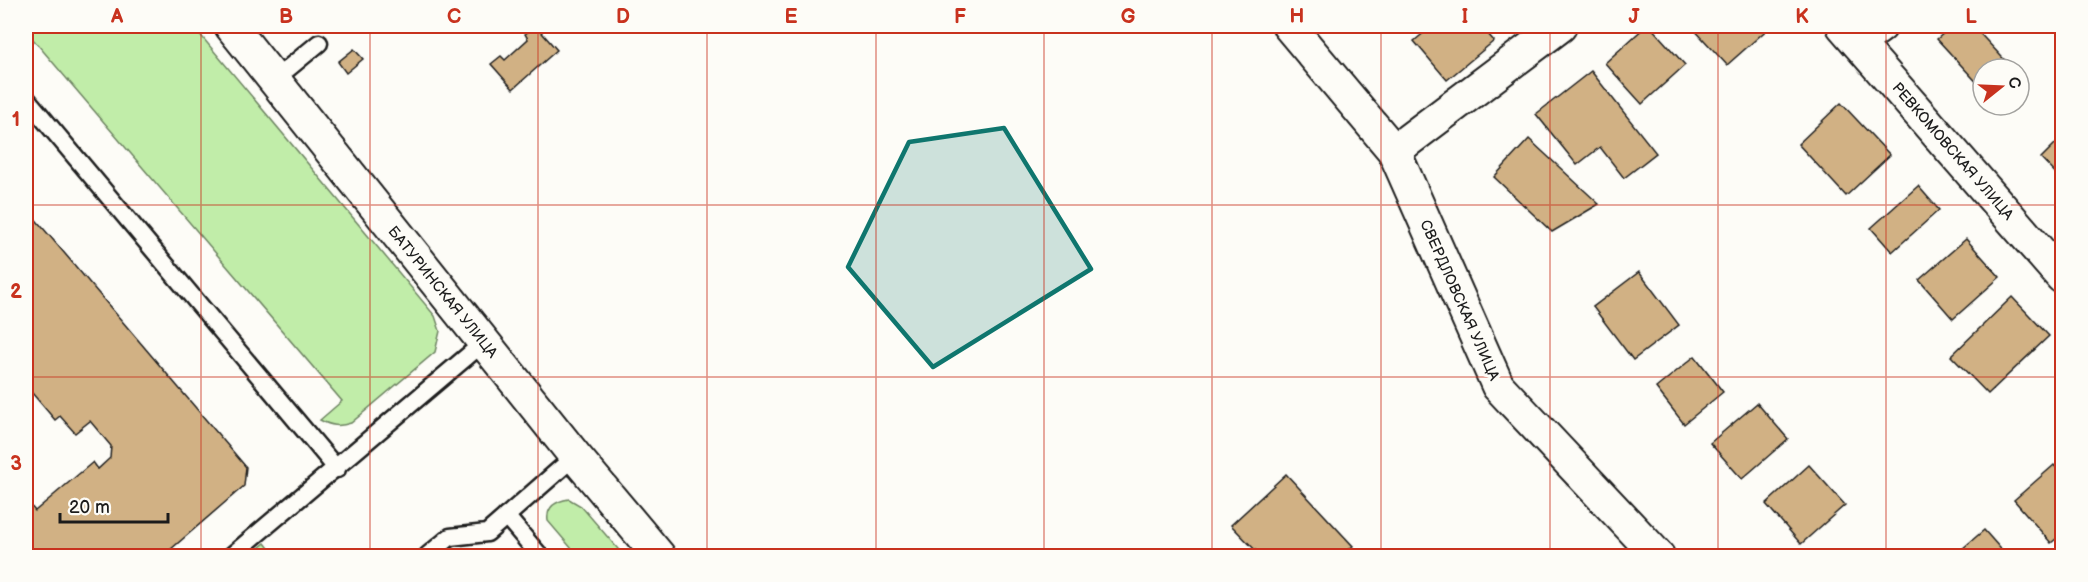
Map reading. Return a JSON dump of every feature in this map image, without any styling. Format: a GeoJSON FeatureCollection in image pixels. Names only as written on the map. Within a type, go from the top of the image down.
{"type":"FeatureCollection","features":[{"type":"Feature","properties":{"kind":"street","name":"БАТУРИНСКАЯ УЛИЦА"},"geometry":{"type":"LineString","coordinates":[[231,26],[574,456],[659,556]]}},
{"type":"Feature","properties":{"kind":"street","name":"СВЕРДЛОВСКАЯ УЛИЦА"},"geometry":{"type":"LineString","coordinates":[[1288,26],[1394,151],[1498,386],[1658,556]]}},
{"type":"Feature","properties":{"kind":"street"},"geometry":{"type":"LineString","coordinates":[[1394,151],[1560,26]]}},
{"type":"Feature","properties":{"kind":"street","name":"РЕВКОМОВСКАЯ УЛИЦА"},"geometry":{"type":"LineString","coordinates":[[1861,31],[2062,277]]}},
{"type":"Feature","properties":{"kind":"lane"},"geometry":{"type":"LineString","coordinates":[[274,80],[319,43]]}},
{"type":"Feature","properties":{"kind":"lane"},"geometry":{"type":"LineString","coordinates":[[26,98],[337,469]]}},
{"type":"Feature","properties":{"kind":"lane"},"geometry":{"type":"LineString","coordinates":[[231,556],[337,469],[483,343]]}},
{"type":"Feature","properties":{"kind":"lane"},"geometry":{"type":"LineString","coordinates":[[427,556],[450,537],[487,533],[574,456]]}},
{"type":"Feature","properties":{"kind":"lane"},"geometry":{"type":"LineString","coordinates":[[506,516],[540,556]]}},
{"type":"Feature","properties":{"kind":"highlighted area"},"geometry":{"type":"Polygon","coordinates":[[[1004,128],[1091,269],[933,367],[848,267],[909,142],[1004,128]]]}},
{"type":"Feature","properties":{"kind":"green space"},"geometry":{"type":"Polygon","coordinates":[[[26,26],[193,26],[435,316],[440,331],[435,352],[351,423],[335,425],[320,420],[342,401],[26,31],[26,26]]]}},
{"type":"Feature","properties":{"kind":"green space"},"geometry":{"type":"Polygon","coordinates":[[[569,499],[581,506],[624,556],[578,556],[548,521],[550,508],[560,501],[569,499]]]}},
{"type":"Feature","properties":{"kind":"green space"},"geometry":{"type":"Polygon","coordinates":[[[265,543],[275,556],[249,556],[265,543]]]}},
{"type":"Feature","properties":{"kind":"building"},"geometry":{"type":"Polygon","coordinates":[[[536,26],[557,50],[513,89],[491,64],[501,56],[505,60],[528,39],[525,34],[536,26]]]}},
{"type":"Feature","properties":{"kind":"building"},"geometry":{"type":"Polygon","coordinates":[[[1432,26],[1481,26],[1494,41],[1447,80],[1414,41],[1432,26]]]}},
{"type":"Feature","properties":{"kind":"building"},"geometry":{"type":"Polygon","coordinates":[[[1646,26],[1650,26],[1685,65],[1642,104],[1605,63],[1646,26]]]}},
{"type":"Feature","properties":{"kind":"building"},"geometry":{"type":"Polygon","coordinates":[[[1691,26],[1771,26],[1727,65],[1691,26]]]}},
{"type":"Feature","properties":{"kind":"building"},"geometry":{"type":"Polygon","coordinates":[[[1952,26],[1973,26],[2002,57],[1971,57],[1971,76],[1937,39],[1952,26]]]}},
{"type":"Feature","properties":{"kind":"building"},"geometry":{"type":"Polygon","coordinates":[[[354,49],[363,59],[346,73],[338,62],[354,49]]]}},
{"type":"Feature","properties":{"kind":"building"},"geometry":{"type":"Polygon","coordinates":[[[1591,71],[1656,153],[1624,178],[1600,147],[1577,165],[1536,114],[1591,71]]]}},
{"type":"Feature","properties":{"kind":"building"},"geometry":{"type":"Polygon","coordinates":[[[1841,103],[1890,155],[1846,196],[1798,144],[1841,103]]]}},
{"type":"Feature","properties":{"kind":"building"},"geometry":{"type":"Polygon","coordinates":[[[2062,137],[2062,180],[2041,158],[2062,137]]]}},
{"type":"Feature","properties":{"kind":"building"},"geometry":{"type":"Polygon","coordinates":[[[1529,139],[1599,204],[1552,232],[1494,177],[1529,139]]]}},
{"type":"Feature","properties":{"kind":"building"},"geometry":{"type":"Polygon","coordinates":[[[1918,186],[1939,210],[1892,252],[1871,228],[1918,186]]]}},
{"type":"Feature","properties":{"kind":"building"},"geometry":{"type":"Polygon","coordinates":[[[26,208],[246,467],[244,486],[163,556],[26,556],[26,508],[29,504],[35,511],[93,462],[98,469],[110,458],[111,446],[90,421],[75,433],[60,416],[55,420],[26,386],[30,379],[26,374],[26,208]]]}},
{"type":"Feature","properties":{"kind":"building"},"geometry":{"type":"Polygon","coordinates":[[[1966,239],[2000,277],[1953,319],[1919,280],[1966,239]]]}},
{"type":"Feature","properties":{"kind":"building"},"geometry":{"type":"Polygon","coordinates":[[[1639,272],[1679,325],[1633,360],[1593,307],[1639,272]]]}},
{"type":"Feature","properties":{"kind":"building"},"geometry":{"type":"Polygon","coordinates":[[[2012,297],[2049,336],[1988,394],[1951,356],[2012,297]]]}},
{"type":"Feature","properties":{"kind":"building"},"geometry":{"type":"Polygon","coordinates":[[[1695,356],[1723,392],[1684,424],[1656,388],[1695,356]]]}},
{"type":"Feature","properties":{"kind":"building"},"geometry":{"type":"Polygon","coordinates":[[[1757,403],[1788,439],[1742,479],[1710,443],[1757,403]]]}},
{"type":"Feature","properties":{"kind":"building"},"geometry":{"type":"Polygon","coordinates":[[[1809,465],[1845,505],[1801,544],[1766,504],[1809,465]]]}},
{"type":"Feature","properties":{"kind":"building"},"geometry":{"type":"Polygon","coordinates":[[[2054,465],[2062,475],[2062,534],[2051,543],[2014,500],[2054,465]]]}},
{"type":"Feature","properties":{"kind":"building"},"geometry":{"type":"Polygon","coordinates":[[[1286,474],[1353,546],[1341,556],[1261,556],[1231,525],[1286,474]]]}},
{"type":"Feature","properties":{"kind":"building"},"geometry":{"type":"Polygon","coordinates":[[[1984,530],[2007,556],[1954,556],[1984,530]]]}}]}
